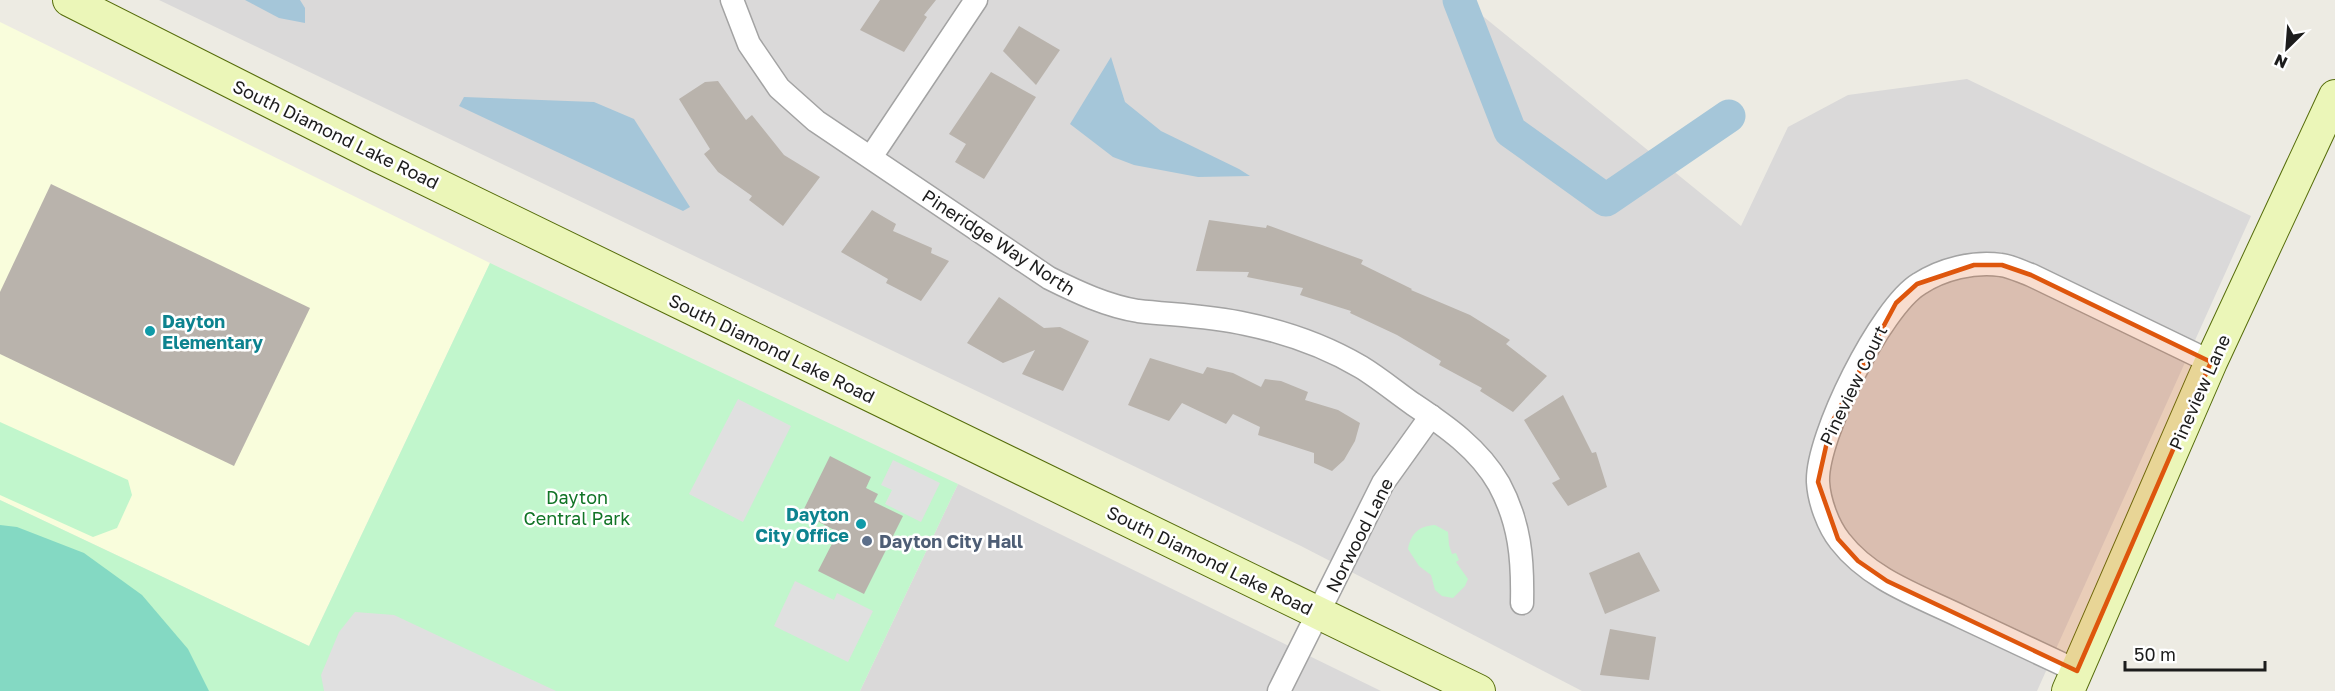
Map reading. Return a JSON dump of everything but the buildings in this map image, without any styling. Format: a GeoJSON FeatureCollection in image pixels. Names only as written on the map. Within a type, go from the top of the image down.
{"type":"FeatureCollection","features":[{"type":"Feature","properties":{"kind":"street","name":"South Diamond Lake Road"},"geometry":{"type":"LineString","coordinates":[[69,0],[376,155],[1479,691]]}},
{"type":"Feature","properties":{"kind":"street","name":"Pineridge Way North"},"geometry":{"type":"LineString","coordinates":[[732,0],[749,44],[779,88],[816,121],[1029,265],[1081,294],[1136,310],[1203,316],[1248,324],[1291,336],[1361,367],[1431,416],[1478,455],[1498,483],[1518,533],[1523,562],[1522,603]]}},
{"type":"Feature","properties":{"kind":"street"},"geometry":{"type":"LineString","coordinates":[[871,157],[976,0]]}},
{"type":"Feature","properties":{"kind":"street","name":"Pineview Lane"},"geometry":{"type":"LineString","coordinates":[[2072,681],[2211,362],[2335,96]]}},
{"type":"Feature","properties":{"kind":"street","name":"Pineview Court"},"geometry":{"type":"LineString","coordinates":[[2072,681],[1887,581],[1858,561],[1838,539],[1825,512],[1818,482],[1821,452],[1831,424],[1879,327],[1896,303],[1917,284],[1944,272],[1974,265],[2002,265],[2031,275],[2211,362]]}},
{"type":"Feature","properties":{"kind":"street","name":"Norwood Lane"},"geometry":{"type":"LineString","coordinates":[[1279,691],[1383,483],[1431,416]]}},
{"type":"Feature","properties":{"kind":"highlighted area"},"geometry":{"type":"Polygon","coordinates":[[[1974,265],[2002,265],[2031,275],[2211,362],[2077,671],[1887,581],[1858,561],[1838,539],[1818,482],[1831,424],[1896,303],[1917,284],[1974,265]]]}},
{"type":"Feature","properties":{"kind":"shaded area"},"geometry":{"type":"Polygon","coordinates":[[[159,0],[1463,0],[1741,226],[1788,127],[1848,95],[1967,79],[2251,216],[2037,691],[1582,691],[1301,546],[159,0]]]}},
{"type":"Feature","properties":{"kind":"shaded area"},"geometry":{"type":"Polygon","coordinates":[[[0,22],[490,263],[309,646],[0,500],[0,22]]]}},
{"type":"Feature","properties":{"kind":"shaded area"},"geometry":{"type":"Polygon","coordinates":[[[738,399],[791,426],[743,522],[689,494],[738,399]]]}},
{"type":"Feature","properties":{"kind":"shaded area"},"geometry":{"type":"Polygon","coordinates":[[[893,460],[940,483],[921,522],[885,504],[892,490],[881,485],[893,460]]]}},
{"type":"Feature","properties":{"kind":"shaded area"},"geometry":{"type":"Polygon","coordinates":[[[958,484],[1381,691],[860,691],[958,484]]]}},
{"type":"Feature","properties":{"kind":"shaded area"},"geometry":{"type":"Polygon","coordinates":[[[795,581],[834,600],[837,593],[873,611],[848,662],[774,626],[795,581]]]}},
{"type":"Feature","properties":{"kind":"shaded area"},"geometry":{"type":"Polygon","coordinates":[[[355,612],[394,615],[556,691],[324,691],[321,675],[339,632],[355,612]]]}},
{"type":"Feature","properties":{"kind":"green space","name":"Dayton Central Park"},"geometry":{"type":"Polygon","coordinates":[[[490,263],[958,484],[860,691],[0,691],[0,500],[309,646],[490,263]]]}},
{"type":"Feature","properties":{"kind":"green space"},"geometry":{"type":"Polygon","coordinates":[[[0,422],[128,480],[132,495],[117,528],[93,537],[0,495],[0,422]]]}},
{"type":"Feature","properties":{"kind":"green space"},"geometry":{"type":"Polygon","coordinates":[[[0,525],[17,527],[84,553],[142,595],[188,649],[209,691],[0,691],[0,525]]]}},
{"type":"Feature","properties":{"kind":"green space"},"geometry":{"type":"Polygon","coordinates":[[[1435,525],[1448,532],[1452,554],[1456,553],[1459,560],[1456,562],[1468,579],[1465,586],[1453,598],[1442,596],[1435,590],[1431,575],[1419,566],[1408,549],[1417,531],[1435,525]]]}},
{"type":"Feature","properties":{"kind":"water"},"geometry":{"type":"Polygon","coordinates":[[[245,0],[300,0],[305,8],[305,23],[279,18],[245,0]]]}},
{"type":"Feature","properties":{"kind":"water"},"geometry":{"type":"Polygon","coordinates":[[[1111,57],[1125,102],[1161,131],[1250,176],[1198,177],[1134,165],[1113,157],[1070,124],[1111,57]]]}},
{"type":"Feature","properties":{"kind":"water"},"geometry":{"type":"Polygon","coordinates":[[[464,97],[594,102],[634,119],[690,207],[683,211],[459,106],[464,97]]]}},
{"type":"Feature","properties":{"kind":"waterway"},"geometry":{"type":"LineString","coordinates":[[1459,0],[1510,131],[1606,200],[1729,116]]}},
{"type":"Feature","properties":{"kind":"place","name":"Dayton Elementary"},"geometry":{"type":"Point","coordinates":[150,331]}},
{"type":"Feature","properties":{"kind":"place","name":"Dayton City Office"},"geometry":{"type":"Point","coordinates":[861,524]}},
{"type":"Feature","properties":{"kind":"place","name":"Dayton City Hall"},"geometry":{"type":"Point","coordinates":[867,541]}}]}
